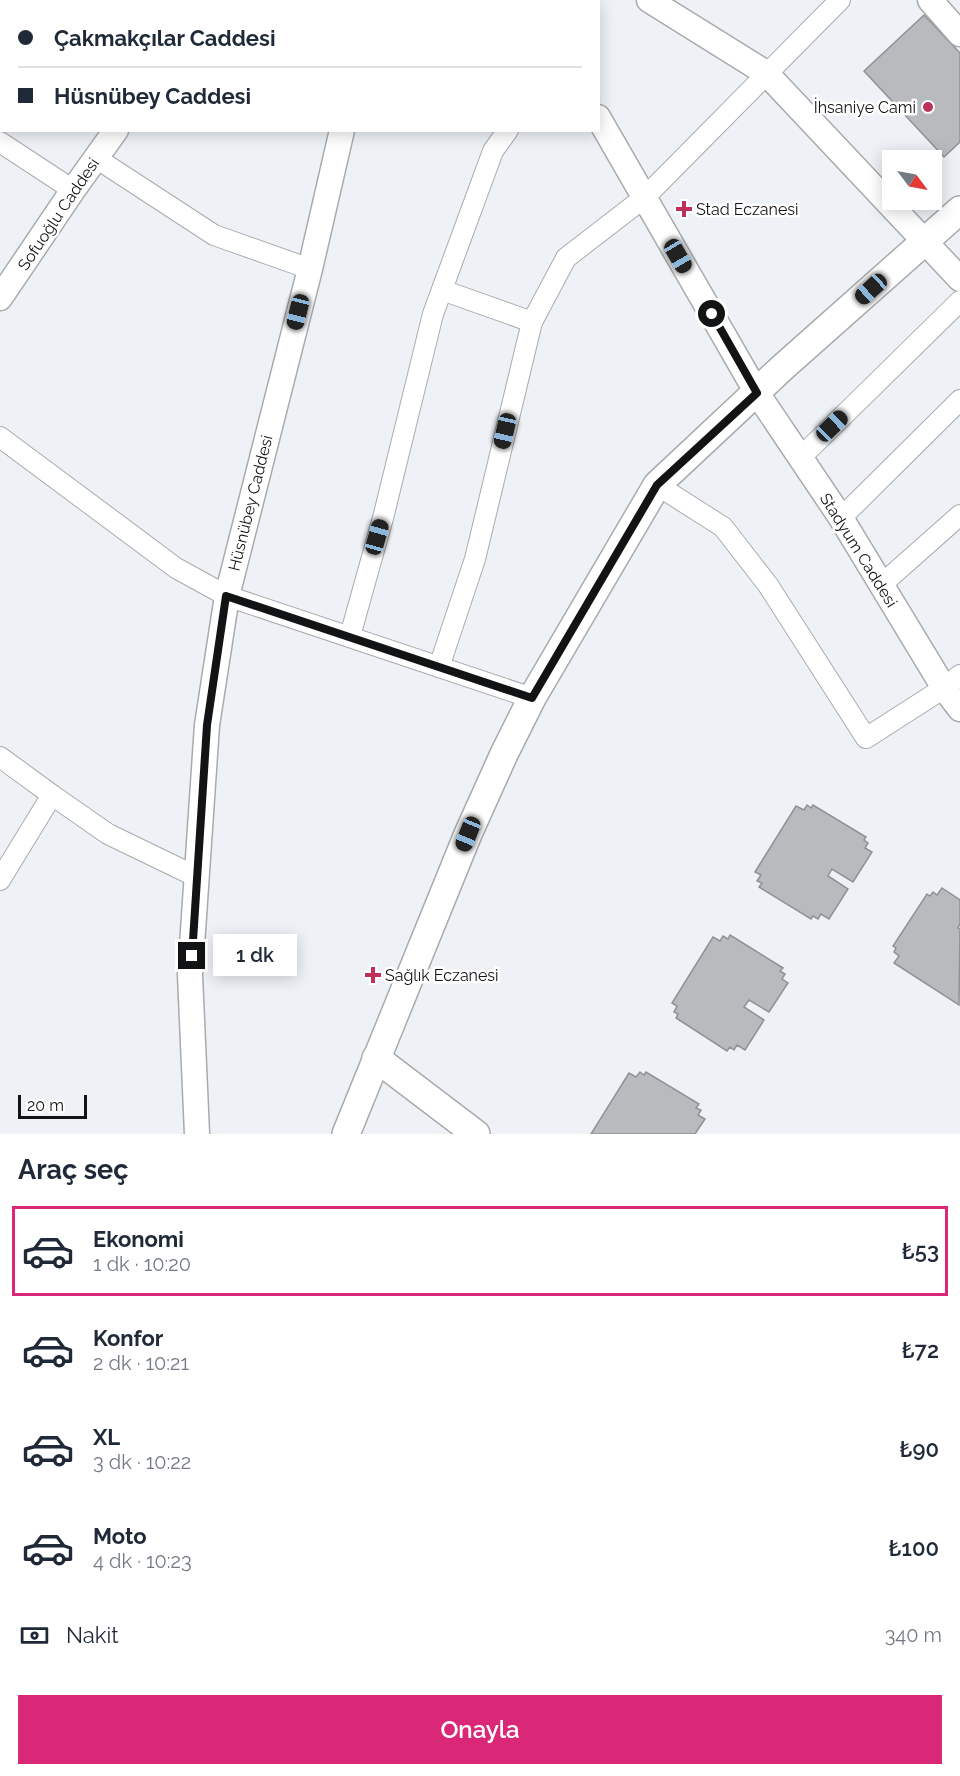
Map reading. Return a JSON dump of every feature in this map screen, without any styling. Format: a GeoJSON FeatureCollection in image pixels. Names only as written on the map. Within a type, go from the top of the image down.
{"type":"FeatureCollection","features":[{"type":"Feature","properties":{"kind":"main road"},"geometry":{"type":"LineString","coordinates":[[346,1134],[468,834],[532,698],[657,485],[960,210]]}},
{"type":"Feature","properties":{"kind":"main road"},"geometry":{"type":"LineString","coordinates":[[376,1058],[476,1134]]}},
{"type":"Feature","properties":{"kind":"street"},"geometry":{"type":"LineString","coordinates":[[649,0],[766,73],[960,279]]}},
{"type":"Feature","properties":{"kind":"street"},"geometry":{"type":"LineString","coordinates":[[439,667],[475,559],[532,322],[566,258],[645,197],[840,0]]}},
{"type":"Feature","properties":{"kind":"street"},"geometry":{"type":"LineString","coordinates":[[930,0],[960,34]]}},
{"type":"Feature","properties":{"kind":"street","name":"Stadyum Caddesi"},"geometry":{"type":"LineString","coordinates":[[600,120],[757,393],[841,518],[881,585],[952,682],[960,709]]}},
{"type":"Feature","properties":{"kind":"street","name":"Sofuoğlu Caddesi"},"geometry":{"type":"LineString","coordinates":[[0,298],[115,132]]}},
{"type":"Feature","properties":{"kind":"street","name":"Hüsnübey Caddesi"},"geometry":{"type":"LineString","coordinates":[[197,1134],[190,975],[207,725],[226,596],[342,132]]}},
{"type":"Feature","properties":{"kind":"street"},"geometry":{"type":"LineString","coordinates":[[350,636],[383,518],[433,314],[493,151],[507,132]]}},
{"type":"Feature","properties":{"kind":"street"},"geometry":{"type":"LineString","coordinates":[[0,142],[73,190]]}},
{"type":"Feature","properties":{"kind":"street"},"geometry":{"type":"LineString","coordinates":[[96,158],[214,235],[309,269]]}},
{"type":"Feature","properties":{"kind":"street"},"geometry":{"type":"LineString","coordinates":[[442,290],[532,322]]}},
{"type":"Feature","properties":{"kind":"street"},"geometry":{"type":"LineString","coordinates":[[801,457],[960,301]]}},
{"type":"Feature","properties":{"kind":"street"},"geometry":{"type":"LineString","coordinates":[[841,518],[960,400]]}},
{"type":"Feature","properties":{"kind":"street"},"geometry":{"type":"LineString","coordinates":[[0,437],[176,568],[226,596],[532,698]]}},
{"type":"Feature","properties":{"kind":"street"},"geometry":{"type":"LineString","coordinates":[[657,485],[723,527],[768,585],[866,738],[952,682]]}},
{"type":"Feature","properties":{"kind":"street"},"geometry":{"type":"LineString","coordinates":[[881,585],[960,515]]}},
{"type":"Feature","properties":{"kind":"street"},"geometry":{"type":"LineString","coordinates":[[0,757],[108,834],[197,877]]}},
{"type":"Feature","properties":{"kind":"street"},"geometry":{"type":"LineString","coordinates":[[0,880],[52,795]]}},
{"type":"Feature","properties":{"kind":"building","name":"İhsaniye Cami"},"geometry":{"type":"Polygon","coordinates":[[[924,15],[960,53],[960,142],[944,157],[942,150],[937,150],[864,71],[924,15]]]}},
{"type":"Feature","properties":{"kind":"building"},"geometry":{"type":"Polygon","coordinates":[[[807,805],[811,808],[813,805],[866,837],[864,840],[868,843],[865,848],[872,852],[853,882],[832,869],[828,876],[848,889],[829,919],[821,914],[818,919],[813,916],[811,919],[759,887],[762,883],[757,881],[761,875],[755,872],[796,806],[804,810],[807,805]]]}},
{"type":"Feature","properties":{"kind":"building"},"geometry":{"type":"Polygon","coordinates":[[[942,888],[960,900],[959,1005],[894,963],[899,956],[894,952],[896,948],[893,946],[927,894],[930,896],[933,892],[937,895],[942,888]]]}},
{"type":"Feature","properties":{"kind":"building"},"geometry":{"type":"Polygon","coordinates":[[[730,935],[783,968],[780,971],[785,974],[782,979],[788,983],[769,1012],[749,1000],[744,1007],[764,1020],[745,1050],[737,1045],[734,1050],[730,1047],[727,1051],[676,1018],[678,1014],[674,1012],[677,1006],[672,1003],[713,937],[720,941],[723,936],[728,939],[730,935]]]}},
{"type":"Feature","properties":{"kind":"building"},"geometry":{"type":"Polygon","coordinates":[[[640,1072],[644,1075],[646,1072],[699,1104],[696,1108],[701,1110],[698,1115],[705,1119],[695,1134],[591,1134],[629,1073],[636,1077],[640,1072]]]}},
{"type":"Feature","properties":{"kind":"place","name":"İhsaniye Cami"},"geometry":{"type":"Point","coordinates":[928,107]}},
{"type":"Feature","properties":{"kind":"place","name":"Stad Eczanesi"},"geometry":{"type":"Point","coordinates":[684,209]}},
{"type":"Feature","properties":{"kind":"place","name":"Sağlık Eczanesi"},"geometry":{"type":"Point","coordinates":[373,975]}},
{"type":"Feature","properties":{"kind":"route"},"geometry":{"type":"LineString","coordinates":[[192,956],[207,725],[226,596],[532,698],[657,485],[757,393],[712,314]]}}]}
